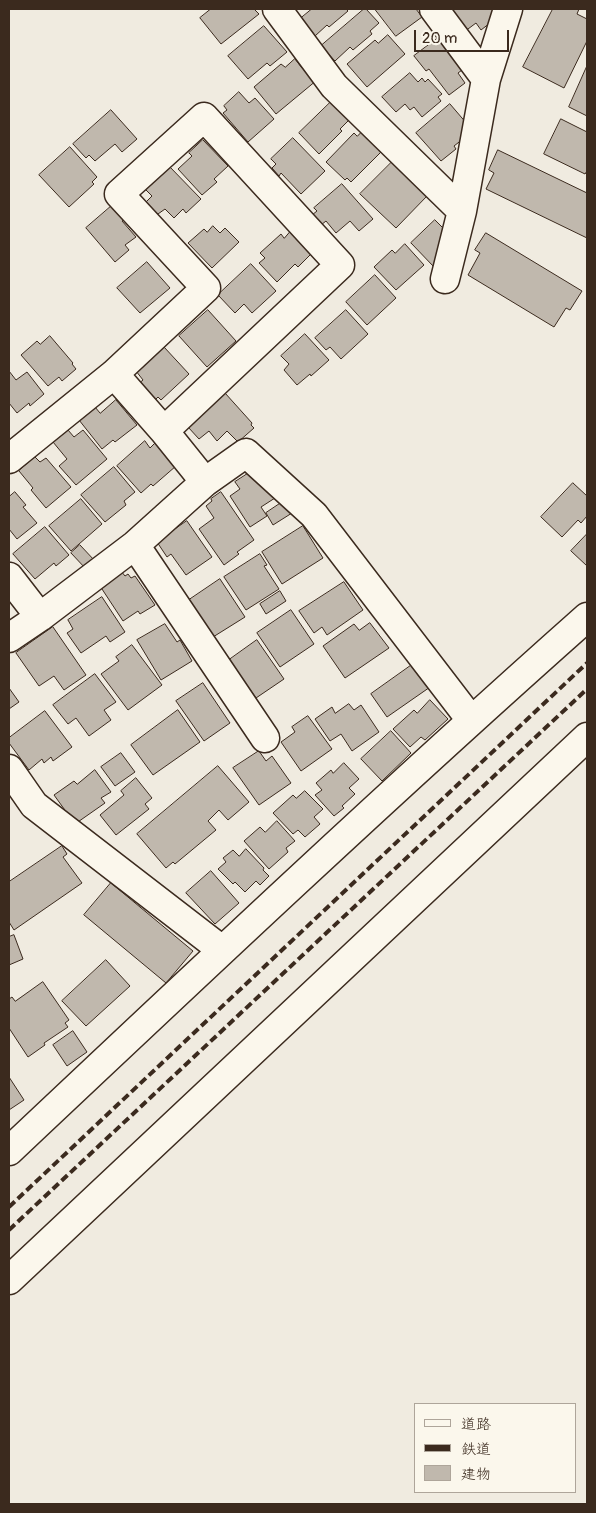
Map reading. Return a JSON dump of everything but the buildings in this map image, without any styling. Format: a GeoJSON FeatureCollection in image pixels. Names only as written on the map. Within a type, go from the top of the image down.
{"type":"FeatureCollection","features":[{"type":"Feature","properties":{"kind":"street"},"geometry":{"type":"LineString","coordinates":[[277,9],[334,86],[462,211]]}},
{"type":"Feature","properties":{"kind":"street"},"geometry":{"type":"LineString","coordinates":[[434,9],[486,79]]}},
{"type":"Feature","properties":{"kind":"street"},"geometry":{"type":"LineString","coordinates":[[445,279],[462,211],[486,79],[508,9]]}},
{"type":"Feature","properties":{"kind":"street"},"geometry":{"type":"LineString","coordinates":[[9,459],[114,374],[206,288],[119,194],[204,117],[340,265],[164,431]]}},
{"type":"Feature","properties":{"kind":"street"},"geometry":{"type":"LineString","coordinates":[[114,374],[164,431],[205,482]]}},
{"type":"Feature","properties":{"kind":"street"},"geometry":{"type":"LineString","coordinates":[[9,638],[40,617],[135,545],[205,482],[246,453],[314,515],[471,720]]}},
{"type":"Feature","properties":{"kind":"street"},"geometry":{"type":"LineString","coordinates":[[135,545],[265,738]]}},
{"type":"Feature","properties":{"kind":"street"},"geometry":{"type":"LineString","coordinates":[[9,577],[40,617]]}},
{"type":"Feature","properties":{"kind":"street"},"geometry":{"type":"LineString","coordinates":[[9,1151],[222,950],[471,720],[587,617]]}},
{"type":"Feature","properties":{"kind":"street"},"geometry":{"type":"LineString","coordinates":[[9,1280],[587,736]]}},
{"type":"Feature","properties":{"kind":"street"},"geometry":{"type":"LineString","coordinates":[[9,769],[34,805],[222,950]]}},
{"type":"Feature","properties":{"kind":"railway"},"geometry":{"type":"LineString","coordinates":[[9,1207],[587,663]]}},
{"type":"Feature","properties":{"kind":"railway"},"geometry":{"type":"LineString","coordinates":[[9,1230],[587,689]]}}]}
